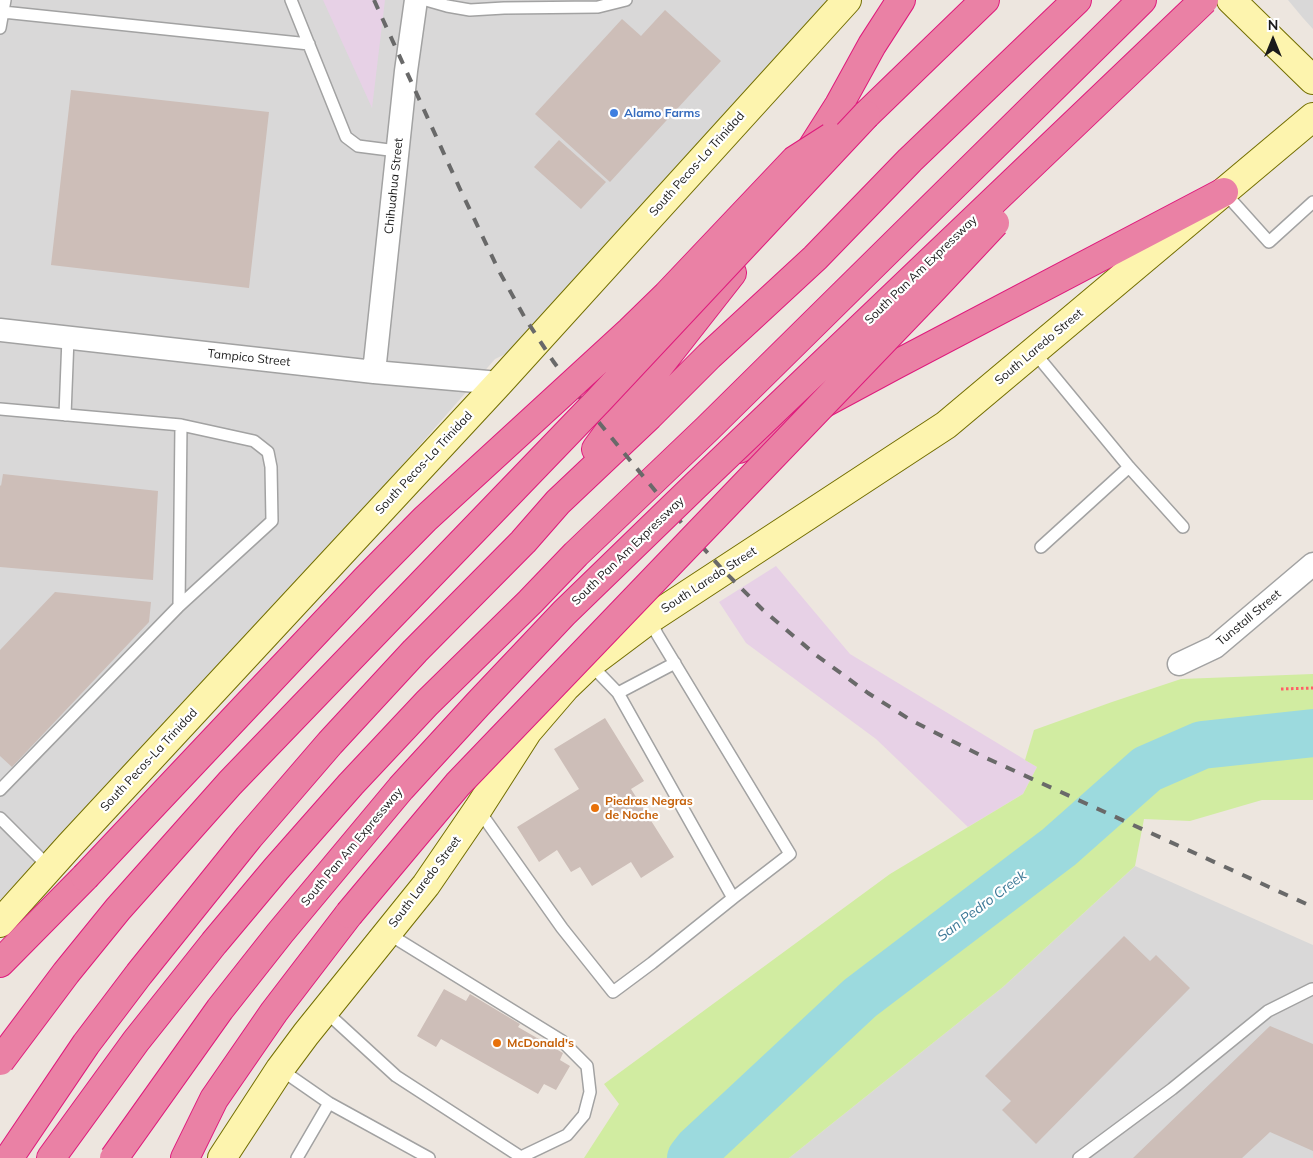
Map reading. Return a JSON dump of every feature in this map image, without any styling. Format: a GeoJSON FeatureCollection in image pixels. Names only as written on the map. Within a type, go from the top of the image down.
{"type":"FeatureCollection","features":[{"type":"Feature","properties":{"kind":"highway"},"geometry":{"type":"LineString","coordinates":[[9,1158],[86,1044],[139,974],[249,837],[330,743],[415,651],[523,542],[558,502],[623,412],[737,266],[839,105],[872,44],[901,0]]}},
{"type":"Feature","properties":{"kind":"highway"},"geometry":{"type":"LineString","coordinates":[[0,1062],[66,973],[118,908],[230,783],[592,407],[866,115],[986,0]]}},
{"type":"Feature","properties":{"kind":"highway"},"geometry":{"type":"LineString","coordinates":[[558,502],[814,258],[910,160],[1076,0]]}},
{"type":"Feature","properties":{"kind":"highway"},"geometry":{"type":"LineString","coordinates":[[51,1158],[136,1041],[214,942],[351,784],[415,716],[576,554],[707,429],[1142,0]]}},
{"type":"Feature","properties":{"kind":"highway"},"geometry":{"type":"LineString","coordinates":[[185,1158],[214,1099],[274,1012],[349,914],[458,784],[934,288],[1196,8]]}},
{"type":"Feature","properties":{"kind":"highway","name":"South Pan Am Expressway"},"geometry":{"type":"LineString","coordinates":[[114,1158],[220,1009],[280,933],[402,788],[478,704],[564,613],[1196,8]]}},
{"type":"Feature","properties":{"kind":"highway"},"geometry":{"type":"LineString","coordinates":[[0,963],[85,877],[425,519],[630,331],[667,295],[795,160],[866,115]]}},
{"type":"Feature","properties":{"kind":"highway"},"geometry":{"type":"LineString","coordinates":[[576,554],[734,452],[1224,192]]}},
{"type":"Feature","properties":{"kind":"main road","name":"South Pecos-La Trinidad"},"geometry":{"type":"LineString","coordinates":[[0,924],[498,383],[847,0]]}},
{"type":"Feature","properties":{"kind":"main road"},"geometry":{"type":"LineString","coordinates":[[1231,0],[1313,80]]}},
{"type":"Feature","properties":{"kind":"main road","name":"South Laredo Street"},"geometry":{"type":"LineString","coordinates":[[222,1158],[280,1069],[426,884],[478,809],[528,731],[565,688],[590,664],[650,619],[946,425],[1313,117]]}},
{"type":"Feature","properties":{"kind":"street","name":"Chihuahua Street"},"geometry":{"type":"LineString","coordinates":[[374,372],[406,71],[416,0]]}},
{"type":"Feature","properties":{"kind":"street","name":"Tampico Street"},"geometry":{"type":"LineString","coordinates":[[0,330],[374,372],[498,383]]}},
{"type":"Feature","properties":{"kind":"street","name":"Tunstall Street"},"geometry":{"type":"LineString","coordinates":[[1179,664],[1215,647],[1313,564]]}},
{"type":"Feature","properties":{"kind":"lane"},"geometry":{"type":"LineString","coordinates":[[0,28],[5,0]]}},
{"type":"Feature","properties":{"kind":"lane"},"geometry":{"type":"LineString","coordinates":[[291,0],[346,138],[358,146],[397,151]]}},
{"type":"Feature","properties":{"kind":"lane"},"geometry":{"type":"LineString","coordinates":[[426,0],[470,10],[598,6],[626,0]]}},
{"type":"Feature","properties":{"kind":"lane"},"geometry":{"type":"LineString","coordinates":[[3,12],[309,44]]}},
{"type":"Feature","properties":{"kind":"lane"},"geometry":{"type":"LineString","coordinates":[[1224,192],[1269,242],[1313,202]]}},
{"type":"Feature","properties":{"kind":"lane"},"geometry":{"type":"LineString","coordinates":[[65,415],[68,338]]}},
{"type":"Feature","properties":{"kind":"lane"},"geometry":{"type":"LineString","coordinates":[[1034,352],[1129,467],[1183,527]]}},
{"type":"Feature","properties":{"kind":"lane"},"geometry":{"type":"LineString","coordinates":[[0,409],[181,426],[254,441],[268,452],[271,467],[272,522],[179,606],[0,790]]}},
{"type":"Feature","properties":{"kind":"lane"},"geometry":{"type":"LineString","coordinates":[[179,606],[181,426]]}},
{"type":"Feature","properties":{"kind":"lane"},"geometry":{"type":"LineString","coordinates":[[1041,547],[1129,467]]}},
{"type":"Feature","properties":{"kind":"lane"},"geometry":{"type":"LineString","coordinates":[[478,809],[562,928],[613,992],[790,854],[657,634],[650,619]]}},
{"type":"Feature","properties":{"kind":"lane"},"geometry":{"type":"LineString","coordinates":[[618,693],[675,663]]}},
{"type":"Feature","properties":{"kind":"lane"},"geometry":{"type":"LineString","coordinates":[[590,664],[618,693],[733,898]]}},
{"type":"Feature","properties":{"kind":"lane"},"geometry":{"type":"LineString","coordinates":[[0,818],[50,868]]}},
{"type":"Feature","properties":{"kind":"lane"},"geometry":{"type":"LineString","coordinates":[[325,1011],[396,1076],[521,1157],[567,1134],[584,1115],[590,1092],[587,1066],[562,1041],[387,933]]}},
{"type":"Feature","properties":{"kind":"lane"},"geometry":{"type":"LineString","coordinates":[[1079,1158],[1172,1089],[1268,1011],[1313,989]]}},
{"type":"Feature","properties":{"kind":"lane"},"geometry":{"type":"LineString","coordinates":[[280,1069],[329,1103],[429,1158]]}},
{"type":"Feature","properties":{"kind":"lane"},"geometry":{"type":"LineString","coordinates":[[297,1158],[329,1103]]}},
{"type":"Feature","properties":{"kind":"path"},"geometry":{"type":"LineString","coordinates":[[1281,689],[1313,688]]}},
{"type":"Feature","properties":{"kind":"shaded area"},"geometry":{"type":"Polygon","coordinates":[[[0,0],[828,0],[518,344],[510,352],[495,359],[365,508],[0,900],[0,0]]]}},
{"type":"Feature","properties":{"kind":"shaded area"},"geometry":{"type":"Polygon","coordinates":[[[323,0],[385,0],[372,108],[323,0]]]}},
{"type":"Feature","properties":{"kind":"shaded area"},"geometry":{"type":"Polygon","coordinates":[[[1288,0],[1313,0],[1313,29],[1303,18],[1288,0]]]}},
{"type":"Feature","properties":{"kind":"shaded area"},"geometry":{"type":"Polygon","coordinates":[[[776,566],[850,654],[1037,767],[1023,794],[968,827],[876,739],[746,643],[719,602],[776,566]]]}},
{"type":"Feature","properties":{"kind":"shaded area"},"geometry":{"type":"Polygon","coordinates":[[[1135,866],[1313,945],[1313,1158],[789,1158],[1003,987],[1135,866]]]}},
{"type":"Feature","properties":{"kind":"green space"},"geometry":{"type":"Polygon","coordinates":[[[1313,674],[1313,800],[1262,800],[1190,821],[1144,819],[1135,866],[1003,987],[789,1158],[584,1158],[619,1104],[604,1084],[890,874],[1023,794],[1037,767],[1025,760],[1034,730],[1181,679],[1313,674]]]}},
{"type":"Feature","properties":{"kind":"building"},"geometry":{"type":"Polygon","coordinates":[[[665,10],[721,61],[610,182],[535,114],[622,19],[641,36],[665,10]]]}},
{"type":"Feature","properties":{"kind":"building"},"geometry":{"type":"Polygon","coordinates":[[[71,90],[269,112],[249,288],[51,265],[71,90]]]}},
{"type":"Feature","properties":{"kind":"building"},"geometry":{"type":"Polygon","coordinates":[[[559,140],[606,182],[581,209],[534,167],[559,140]]]}},
{"type":"Feature","properties":{"kind":"building"},"geometry":{"type":"Polygon","coordinates":[[[3,474],[158,491],[153,580],[0,567],[0,485],[3,474]]]}},
{"type":"Feature","properties":{"kind":"building"},"geometry":{"type":"Polygon","coordinates":[[[55,592],[151,602],[149,622],[12,767],[0,756],[0,650],[55,592]]]}},
{"type":"Feature","properties":{"kind":"building","name":"Piedras Negras de Noche"},"geometry":{"type":"Polygon","coordinates":[[[605,718],[644,781],[631,789],[674,857],[641,878],[631,862],[592,886],[580,867],[571,872],[557,850],[539,862],[517,827],[579,789],[554,749],[605,718]]]}},
{"type":"Feature","properties":{"kind":"building"},"geometry":{"type":"Polygon","coordinates":[[[1124,936],[1150,961],[1156,955],[1190,988],[1036,1144],[1002,1110],[1011,1101],[985,1076],[1124,936]]]}},
{"type":"Feature","properties":{"kind":"building","name":"McDonald's"},"geometry":{"type":"Polygon","coordinates":[[[444,989],[466,1001],[470,994],[520,1024],[518,1027],[563,1053],[560,1060],[570,1066],[556,1090],[544,1084],[538,1094],[441,1039],[436,1047],[417,1036],[444,989]]]}},
{"type":"Feature","properties":{"kind":"building"},"geometry":{"type":"Polygon","coordinates":[[[1270,1026],[1313,1044],[1313,1151],[1270,1132],[1242,1158],[1133,1158],[1270,1026]]]}},
{"type":"Feature","properties":{"kind":"waterway","name":"San Pedro Creek"},"geometry":{"type":"LineString","coordinates":[[691,1158],[698,1149],[860,998],[1059,847],[1147,769],[1202,745],[1313,733]]}},
{"type":"Feature","properties":{"kind":"railway"},"geometry":{"type":"LineString","coordinates":[[374,0],[460,189],[499,271],[525,318],[553,361],[592,414],[689,532],[763,610],[816,655],[868,693],[909,719],[984,757],[1313,907]]}},
{"type":"Feature","properties":{"kind":"place","name":"Alamo Farms"},"geometry":{"type":"Point","coordinates":[614,113]}},
{"type":"Feature","properties":{"kind":"place","name":"Piedras Negras de Noche"},"geometry":{"type":"Point","coordinates":[595,808]}},
{"type":"Feature","properties":{"kind":"place","name":"McDonald's"},"geometry":{"type":"Point","coordinates":[497,1043]}}]}
